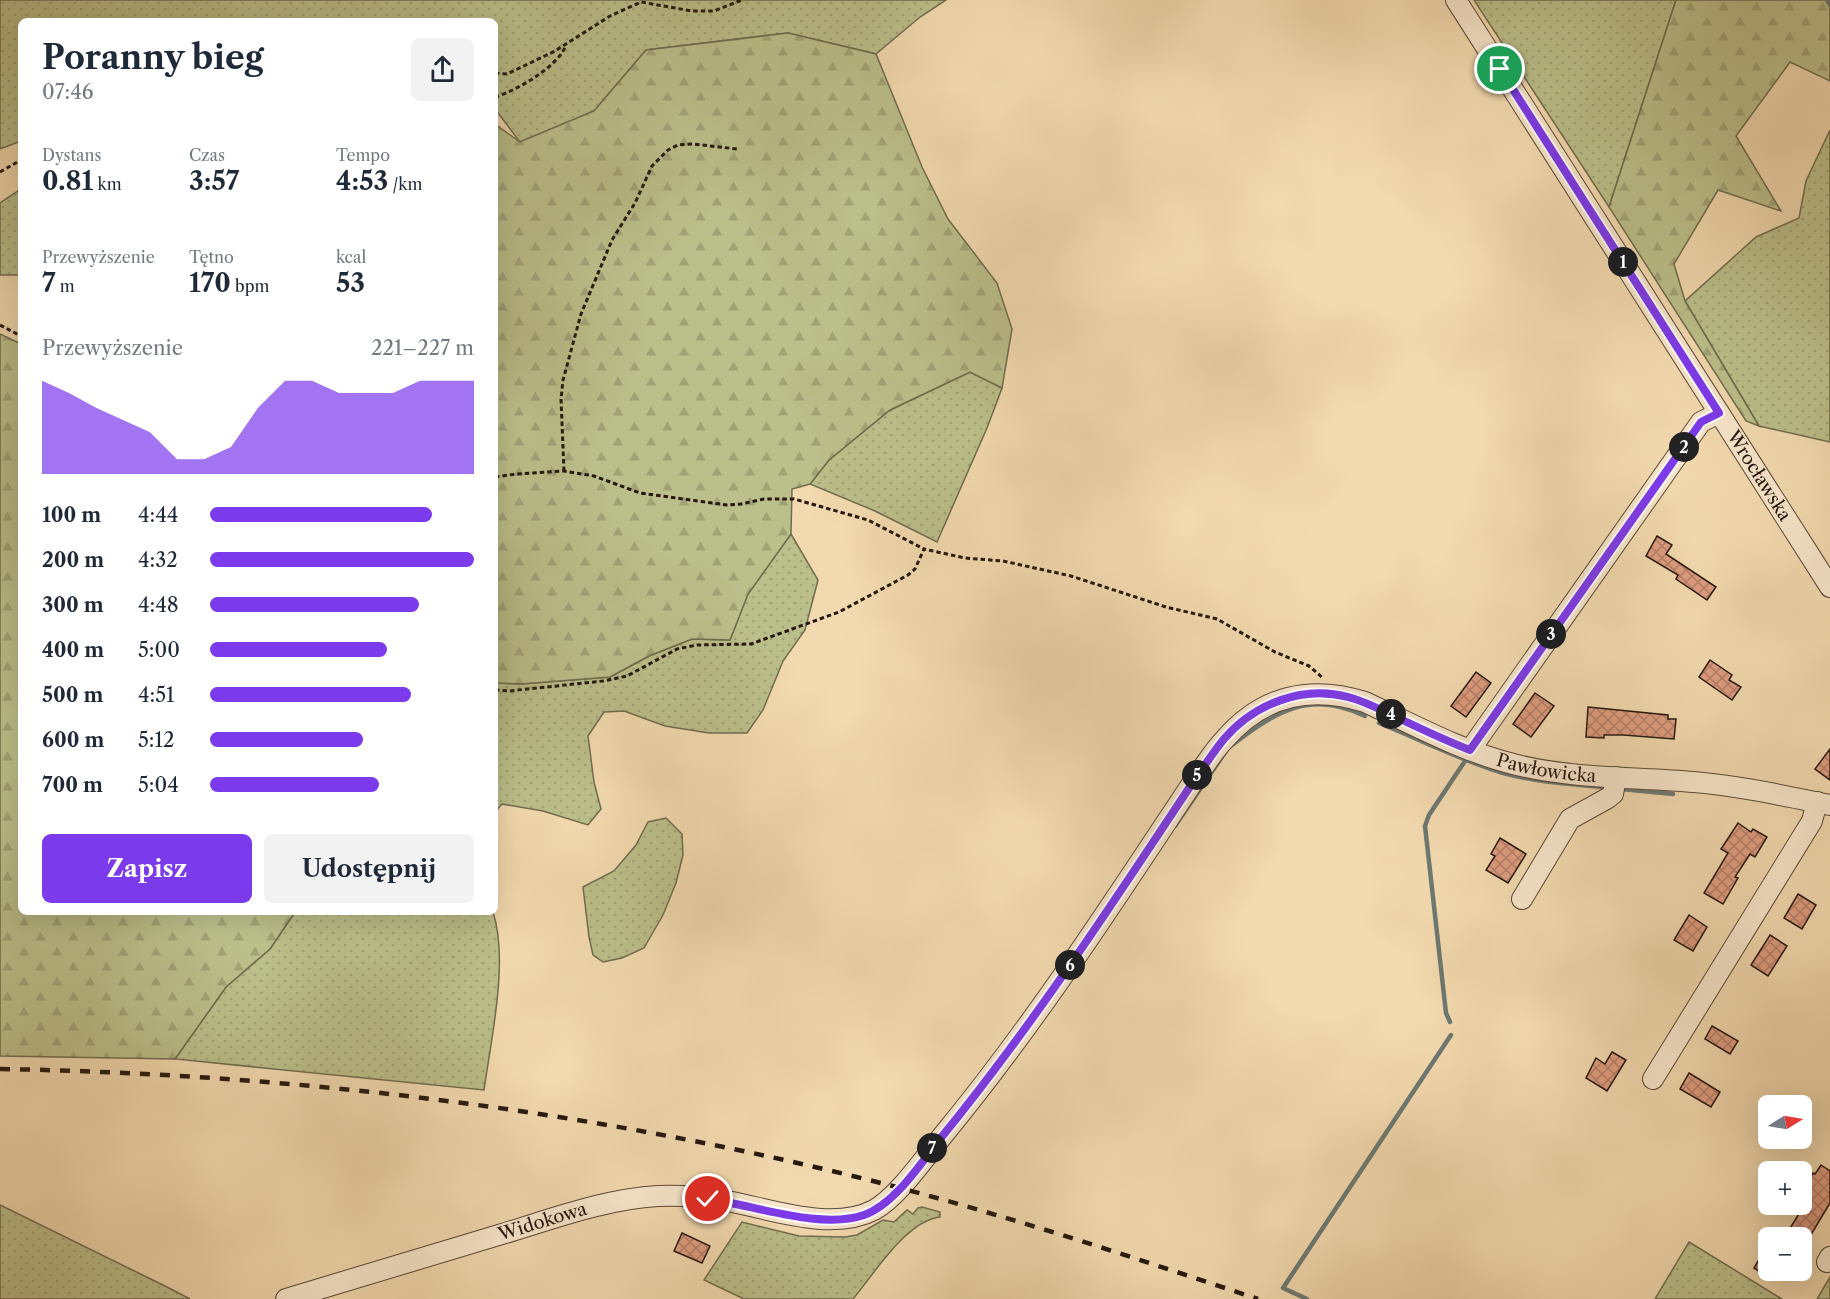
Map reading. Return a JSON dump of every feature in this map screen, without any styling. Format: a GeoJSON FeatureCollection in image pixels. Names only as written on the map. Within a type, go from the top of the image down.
{"type":"FeatureCollection","features":[{"type":"Feature","properties":{"kind":"street","name":"Wrocławska"},"geometry":{"type":"LineString","coordinates":[[1456,0],[1830,587]]}},
{"type":"Feature","properties":{"kind":"street"},"geometry":{"type":"LineString","coordinates":[[1470,750],[1701,422],[1719,413]]}},
{"type":"Feature","properties":{"kind":"street","name":"Pawłowicka"},"geometry":{"type":"LineString","coordinates":[[806,1217],[833,1220],[855,1217],[875,1210],[889,1199],[1012,1049],[1224,739],[1249,717],[1275,702],[1300,695],[1325,694],[1348,697],[1365,702],[1470,750],[1518,765],[1555,772],[1730,787],[1823,804]]}},
{"type":"Feature","properties":{"kind":"street"},"geometry":{"type":"LineString","coordinates":[[1522,899],[1570,819],[1613,794],[1616,777]]}},
{"type":"Feature","properties":{"kind":"street"},"geometry":{"type":"LineString","coordinates":[[1653,1079],[1823,804]]}},
{"type":"Feature","properties":{"kind":"street","name":"Widokowa"},"geometry":{"type":"LineString","coordinates":[[286,1299],[566,1215],[656,1196],[726,1201],[806,1217]]}},
{"type":"Feature","properties":{"kind":"path"},"geometry":{"type":"LineString","coordinates":[[498,73],[507,74],[566,44],[610,16],[641,2],[692,11],[714,11],[742,0]]}},
{"type":"Feature","properties":{"kind":"path"},"geometry":{"type":"LineString","coordinates":[[498,96],[512,93],[544,69],[563,54],[566,44]]}},
{"type":"Feature","properties":{"kind":"path"},"geometry":{"type":"LineString","coordinates":[[564,471],[561,399],[563,380],[581,314],[612,240],[635,202],[652,166],[668,150],[678,145],[693,144],[737,149]]}},
{"type":"Feature","properties":{"kind":"path"},"geometry":{"type":"LineString","coordinates":[[0,172],[18,162]]}},
{"type":"Feature","properties":{"kind":"path"},"geometry":{"type":"LineString","coordinates":[[0,325],[18,334]]}},
{"type":"Feature","properties":{"kind":"path"},"geometry":{"type":"LineString","coordinates":[[498,477],[564,471],[594,476],[640,492],[727,505],[764,499],[795,499],[868,520],[924,549],[965,558],[1002,561],[1071,576],[1166,607],[1217,619],[1275,652],[1318,672],[1325,680],[1325,694]]}},
{"type":"Feature","properties":{"kind":"path"},"geometry":{"type":"LineString","coordinates":[[498,690],[603,681],[627,676],[677,649],[697,645],[751,644],[839,612],[908,575],[915,569],[924,549]]}},
{"type":"Feature","properties":{"kind":"green space"},"geometry":{"type":"Polygon","coordinates":[[[0,0],[946,0],[920,17],[876,54],[788,33],[646,50],[594,111],[520,142],[498,113],[498,18],[18,18],[18,142],[0,149],[0,0]]]}},
{"type":"Feature","properties":{"kind":"green space"},"geometry":{"type":"Polygon","coordinates":[[[1474,0],[1676,0],[1609,207],[1474,0]]]}},
{"type":"Feature","properties":{"kind":"green space"},"geometry":{"type":"Polygon","coordinates":[[[1676,0],[1830,0],[1830,81],[1790,62],[1736,136],[1781,211],[1718,190],[1674,264],[1685,301],[1759,426],[1746,421],[1609,207],[1676,0]]]}},
{"type":"Feature","properties":{"kind":"green space"},"geometry":{"type":"Polygon","coordinates":[[[788,33],[876,54],[922,167],[948,219],[997,283],[1012,329],[1002,388],[970,372],[890,410],[829,460],[810,484],[792,489],[791,534],[748,594],[730,640],[692,639],[649,656],[610,677],[521,684],[498,683],[498,126],[520,142],[594,111],[646,50],[788,33]]]}},
{"type":"Feature","properties":{"kind":"green space"},"geometry":{"type":"Polygon","coordinates":[[[1830,130],[1830,442],[1759,426],[1685,301],[1756,237],[1799,218],[1806,181],[1830,130]]]}},
{"type":"Feature","properties":{"kind":"green space"},"geometry":{"type":"Polygon","coordinates":[[[18,191],[18,275],[0,275],[0,203],[18,191]]]}},
{"type":"Feature","properties":{"kind":"green space"},"geometry":{"type":"Polygon","coordinates":[[[0,334],[18,343],[18,915],[293,915],[270,949],[226,987],[175,1059],[0,1056],[0,334]]]}},
{"type":"Feature","properties":{"kind":"green space"},"geometry":{"type":"Polygon","coordinates":[[[970,372],[1002,388],[937,542],[875,511],[810,484],[829,460],[890,410],[970,372]]]}},
{"type":"Feature","properties":{"kind":"green space"},"geometry":{"type":"Polygon","coordinates":[[[791,534],[818,580],[805,630],[783,661],[763,710],[747,733],[709,733],[665,726],[624,711],[604,712],[588,736],[594,782],[601,809],[588,825],[543,811],[502,804],[498,809],[498,683],[521,684],[610,677],[649,656],[692,639],[730,640],[748,594],[791,534]]]}},
{"type":"Feature","properties":{"kind":"green space"},"geometry":{"type":"Polygon","coordinates":[[[666,818],[682,834],[683,855],[676,883],[663,915],[644,948],[622,958],[603,962],[593,955],[583,887],[614,871],[636,845],[648,822],[666,818]]]}},
{"type":"Feature","properties":{"kind":"green space"},"geometry":{"type":"Polygon","coordinates":[[[293,915],[494,915],[499,953],[499,976],[484,1090],[175,1059],[226,987],[270,949],[293,915]]]}},
{"type":"Feature","properties":{"kind":"green space"},"geometry":{"type":"Polygon","coordinates":[[[0,1205],[167,1287],[190,1299],[0,1299],[0,1205]]]}},
{"type":"Feature","properties":{"kind":"green space"},"geometry":{"type":"Polygon","coordinates":[[[922,1207],[940,1212],[940,1217],[927,1221],[903,1238],[853,1299],[744,1299],[704,1280],[742,1222],[799,1236],[845,1237],[857,1235],[883,1220],[894,1222],[907,1210],[913,1214],[922,1207]]]}},
{"type":"Feature","properties":{"kind":"green space"},"geometry":{"type":"Polygon","coordinates":[[[1689,1242],[1782,1299],[1655,1299],[1689,1242]]]}},
{"type":"Feature","properties":{"kind":"green space"},"geometry":{"type":"Polygon","coordinates":[[[1830,1277],[1830,1299],[1817,1299],[1830,1277]]]}},
{"type":"Feature","properties":{"kind":"building"},"geometry":{"type":"Polygon","coordinates":[[[1657,536],[1672,545],[1666,554],[1716,587],[1707,600],[1676,579],[1678,575],[1646,556],[1657,536]]]}},
{"type":"Feature","properties":{"kind":"building"},"geometry":{"type":"Polygon","coordinates":[[[1710,660],[1732,675],[1729,680],[1741,687],[1732,700],[1699,677],[1710,660]]]}},
{"type":"Feature","properties":{"kind":"building"},"geometry":{"type":"Polygon","coordinates":[[[1476,672],[1491,683],[1466,717],[1451,706],[1476,672]]]}},
{"type":"Feature","properties":{"kind":"building"},"geometry":{"type":"Polygon","coordinates":[[[1535,693],[1554,706],[1531,737],[1513,724],[1535,693]]]}},
{"type":"Feature","properties":{"kind":"building"},"geometry":{"type":"Polygon","coordinates":[[[1588,707],[1668,715],[1668,719],[1676,719],[1674,739],[1623,735],[1604,735],[1604,738],[1586,737],[1588,707]]]}},
{"type":"Feature","properties":{"kind":"building"},"geometry":{"type":"Polygon","coordinates":[[[1830,749],[1830,780],[1815,769],[1830,749]]]}},
{"type":"Feature","properties":{"kind":"building"},"geometry":{"type":"Polygon","coordinates":[[[1738,823],[1751,832],[1753,829],[1767,837],[1755,857],[1750,854],[1735,877],[1738,878],[1723,904],[1704,893],[1728,853],[1721,849],[1738,823]]]}},
{"type":"Feature","properties":{"kind":"building"},"geometry":{"type":"Polygon","coordinates":[[[1500,838],[1526,854],[1508,883],[1486,870],[1495,856],[1491,854],[1500,838]]]}},
{"type":"Feature","properties":{"kind":"building"},"geometry":{"type":"Polygon","coordinates":[[[1798,894],[1816,905],[1802,929],[1784,918],[1798,894]]]}},
{"type":"Feature","properties":{"kind":"building"},"geometry":{"type":"Polygon","coordinates":[[[1689,915],[1707,927],[1693,951],[1674,940],[1689,915]]]}},
{"type":"Feature","properties":{"kind":"building"},"geometry":{"type":"Polygon","coordinates":[[[1770,935],[1787,946],[1768,976],[1751,965],[1770,935]]]}},
{"type":"Feature","properties":{"kind":"building"},"geometry":{"type":"Polygon","coordinates":[[[1712,1026],[1738,1041],[1730,1054],[1705,1039],[1712,1026]]]}},
{"type":"Feature","properties":{"kind":"building"},"geometry":{"type":"Polygon","coordinates":[[[1612,1052],[1626,1060],[1607,1091],[1586,1078],[1596,1058],[1605,1064],[1612,1052]]]}},
{"type":"Feature","properties":{"kind":"building"},"geometry":{"type":"Polygon","coordinates":[[[1689,1073],[1720,1092],[1711,1107],[1680,1089],[1689,1073]]]}},
{"type":"Feature","properties":{"kind":"building"},"geometry":{"type":"Polygon","coordinates":[[[1821,1165],[1830,1171],[1830,1203],[1812,1233],[1812,1227],[1791,1227],[1798,1215],[1812,1215],[1812,1175],[1815,1174],[1821,1165]]]}},
{"type":"Feature","properties":{"kind":"building"},"geometry":{"type":"Polygon","coordinates":[[[682,1233],[710,1246],[702,1263],[674,1251],[682,1233]]]}},
{"type":"Feature","properties":{"kind":"waterway"},"geometry":{"type":"LineString","coordinates":[[1827,0],[1830,5]]}},
{"type":"Feature","properties":{"kind":"waterway"},"geometry":{"type":"LineString","coordinates":[[1232,745],[1278,714],[1294,708],[1327,704],[1365,716]]}},
{"type":"Feature","properties":{"kind":"waterway"},"geometry":{"type":"LineString","coordinates":[[1379,723],[1456,756],[1503,773],[1540,781],[1604,787]]}},
{"type":"Feature","properties":{"kind":"waterway"},"geometry":{"type":"LineString","coordinates":[[1175,826],[1226,751]]}},
{"type":"Feature","properties":{"kind":"waterway"},"geometry":{"type":"LineString","coordinates":[[1450,1022],[1446,1013],[1425,826],[1429,815],[1465,761]]}},
{"type":"Feature","properties":{"kind":"waterway"},"geometry":{"type":"LineString","coordinates":[[1621,789],[1673,794]]}},
{"type":"Feature","properties":{"kind":"waterway"},"geometry":{"type":"LineString","coordinates":[[1307,1299],[1283,1288],[1451,1035]]}},
{"type":"Feature","properties":{"kind":"railway"},"geometry":{"type":"LineString","coordinates":[[0,1069],[219,1078],[329,1088],[438,1100],[654,1133],[762,1155],[967,1206],[1258,1299]]}},
{"type":"Feature","properties":{"kind":"route"},"geometry":{"type":"LineString","coordinates":[[708,1199],[833,1220],[865,1214],[875,1210],[889,1199],[1012,1049],[1224,739],[1262,709],[1288,697],[1336,694],[1365,702],[1470,750],[1701,422],[1719,413],[1500,69]]}}]}
